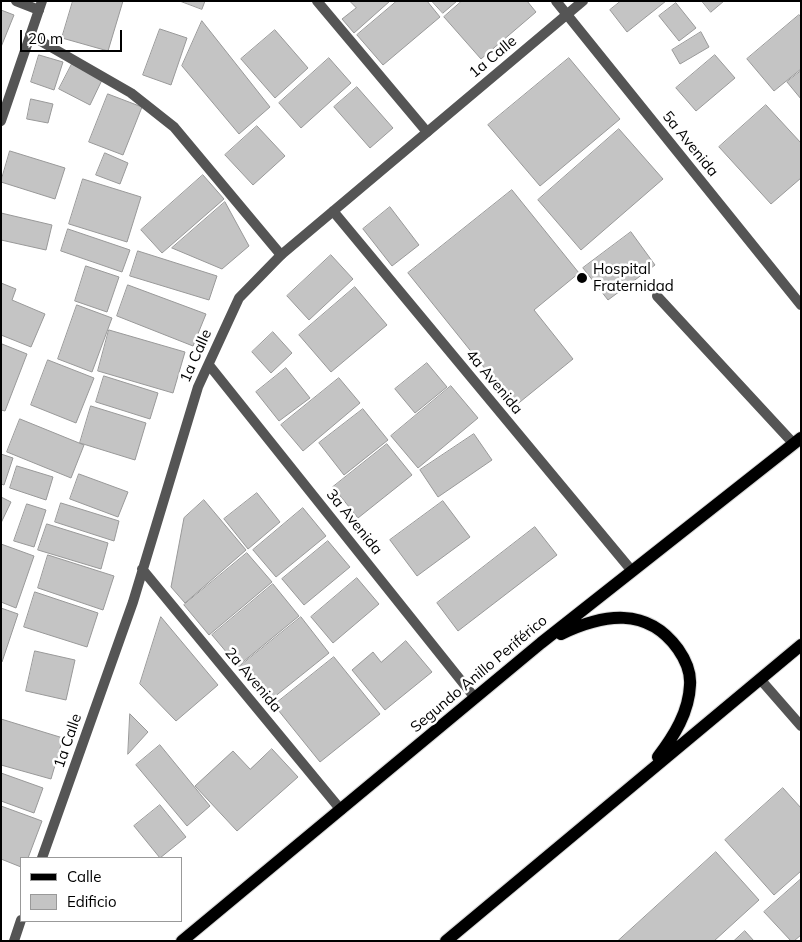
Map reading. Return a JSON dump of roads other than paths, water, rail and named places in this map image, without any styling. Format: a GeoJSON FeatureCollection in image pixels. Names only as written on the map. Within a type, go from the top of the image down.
{"type":"FeatureCollection","features":[{"type":"Feature","properties":{"kind":"main road","name":"Segundo Anillo Periférico"},"geometry":{"type":"LineString","coordinates":[[182,941],[541,643],[797,440]]}},
{"type":"Feature","properties":{"kind":"main road"},"geometry":{"type":"LineString","coordinates":[[541,643],[593,621],[613,618],[643,621],[658,628],[669,637],[681,654],[688,669],[691,684],[686,706],[671,740],[642,777]]}},
{"type":"Feature","properties":{"kind":"main road"},"geometry":{"type":"LineString","coordinates":[[446,941],[801,644]]}},
{"type":"Feature","properties":{"kind":"street"},"geometry":{"type":"LineString","coordinates":[[1,121],[40,6],[16,1]]}},
{"type":"Feature","properties":{"kind":"street"},"geometry":{"type":"LineString","coordinates":[[317,1],[427,132]]}},
{"type":"Feature","properties":{"kind":"street","name":"5a Avenida"},"geometry":{"type":"LineString","coordinates":[[556,1],[801,305]]}},
{"type":"Feature","properties":{"kind":"street","name":"1a Calle"},"geometry":{"type":"LineString","coordinates":[[42,857],[133,602],[198,387],[239,298],[281,254],[583,1]]}},
{"type":"Feature","properties":{"kind":"street"},"geometry":{"type":"LineString","coordinates":[[30,35],[131,93],[174,127],[281,254]]}},
{"type":"Feature","properties":{"kind":"street","name":"4a Avenida"},"geometry":{"type":"LineString","coordinates":[[332,211],[632,571]]}},
{"type":"Feature","properties":{"kind":"street"},"geometry":{"type":"LineString","coordinates":[[657,296],[797,440]]}},
{"type":"Feature","properties":{"kind":"street","name":"3a Avenida"},"geometry":{"type":"LineString","coordinates":[[208,365],[475,698]]}},
{"type":"Feature","properties":{"kind":"street","name":"2a Avenida"},"geometry":{"type":"LineString","coordinates":[[142,569],[341,810]]}},
{"type":"Feature","properties":{"kind":"street"},"geometry":{"type":"LineString","coordinates":[[760,679],[801,726]]}},
{"type":"Feature","properties":{"kind":"street"},"geometry":{"type":"LineString","coordinates":[[14,941],[20,922]]}},
{"type":"Feature","properties":{"kind":"place","name":"Hospital Fraternidad"},"geometry":{"type":"Point","coordinates":[582,278]}}]}
